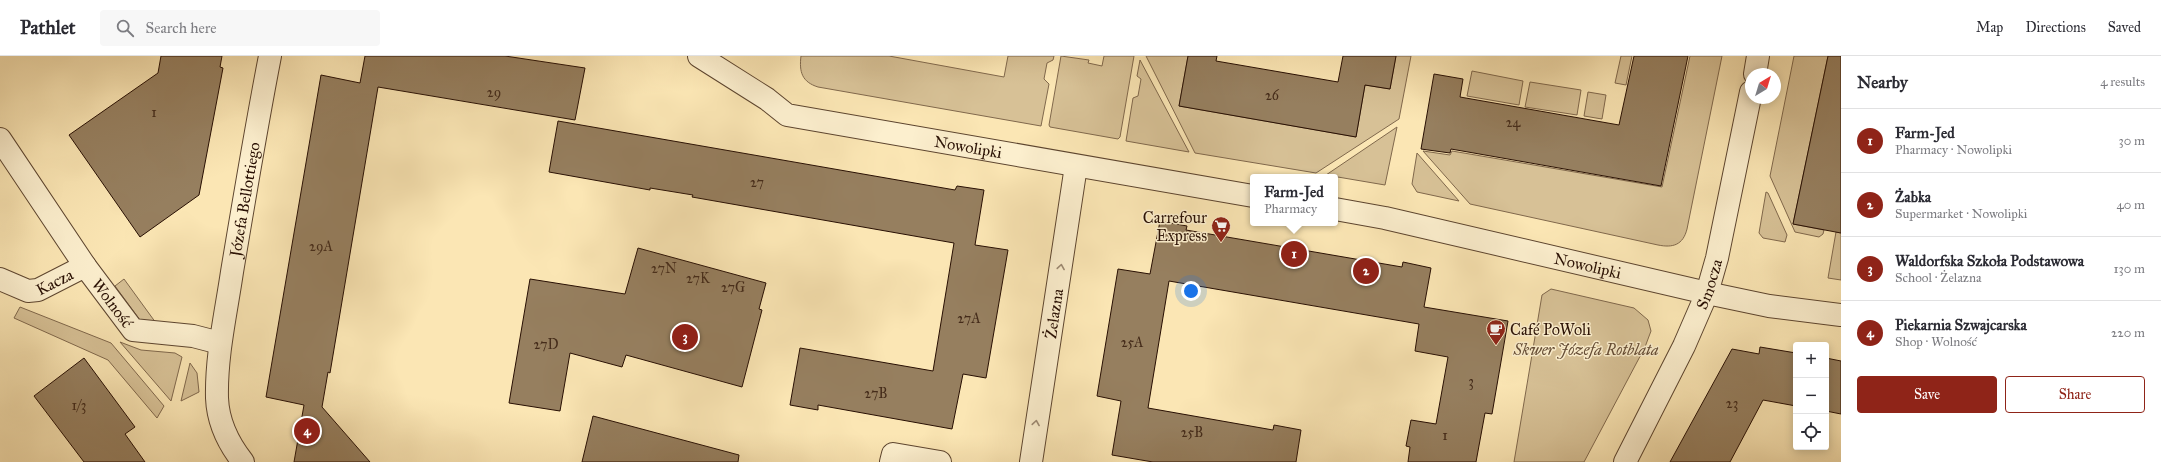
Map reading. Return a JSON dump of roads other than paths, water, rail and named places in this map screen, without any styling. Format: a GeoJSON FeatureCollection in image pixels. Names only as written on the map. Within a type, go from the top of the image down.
{"type":"FeatureCollection","features":[{"type":"Feature","properties":{"kind":"street","name":"Józefa Bellottiego"},"geometry":{"type":"LineString","coordinates":[[220,343],[251,154],[270,56]]}},
{"type":"Feature","properties":{"kind":"street","name":"Nowolipki"},"geometry":{"type":"LineString","coordinates":[[699,56],[767,99],[787,115],[1250,195]]}},
{"type":"Feature","properties":{"kind":"street"},"geometry":{"type":"LineString","coordinates":[[1756,68],[1758,56]]}},
{"type":"Feature","properties":{"kind":"street","name":"Smocza"},"geometry":{"type":"LineString","coordinates":[[1626,462],[1684,346],[1707,294],[1717,258],[1749,104]]}},
{"type":"Feature","properties":{"kind":"street","name":"Wolność"},"geometry":{"type":"LineString","coordinates":[[0,139],[85,266],[133,330],[193,336],[220,343]]}},
{"type":"Feature","properties":{"kind":"street","name":"Żelazna"},"geometry":{"type":"LineString","coordinates":[[1030,462],[1076,166]]}},
{"type":"Feature","properties":{"kind":"street","name":"Nowolipki"},"geometry":{"type":"LineString","coordinates":[[1338,210],[1393,219],[1707,294],[1769,306],[1841,315]]}},
{"type":"Feature","properties":{"kind":"street","name":"Kacza"},"geometry":{"type":"LineString","coordinates":[[0,279],[28,291],[38,290],[85,266]]}},
{"type":"Feature","properties":{"kind":"street"},"geometry":{"type":"LineString","coordinates":[[220,343],[217,399],[221,424],[232,448],[243,462]]}},
{"type":"Feature","properties":{"kind":"street"},"geometry":{"type":"LineString","coordinates":[[892,458],[940,462]]}},
{"type":"Feature","properties":{"kind":"place","name":"Carrefour Express"},"geometry":{"type":"Point","coordinates":[1221,243]}},
{"type":"Feature","properties":{"kind":"place","name":"Farm-Jed"},"geometry":{"type":"Point","coordinates":[1294,254]}},
{"type":"Feature","properties":{"kind":"place","name":"Żabka"},"geometry":{"type":"Point","coordinates":[1366,271]}},
{"type":"Feature","properties":{"kind":"place","name":"Waldorfska Szkoła Podstawowa"},"geometry":{"type":"Point","coordinates":[685,337]}},
{"type":"Feature","properties":{"kind":"place","name":"Café PoWoli"},"geometry":{"type":"Point","coordinates":[1496,346]}},
{"type":"Feature","properties":{"kind":"place","name":"Piekarnia Szwajcarska"},"geometry":{"type":"Point","coordinates":[307,431]}},
{"type":"Feature","properties":{"kind":"park label","name":"Skwer Józefa Rotblata"},"geometry":{"type":"Point","coordinates":[1586,349]}}]}
